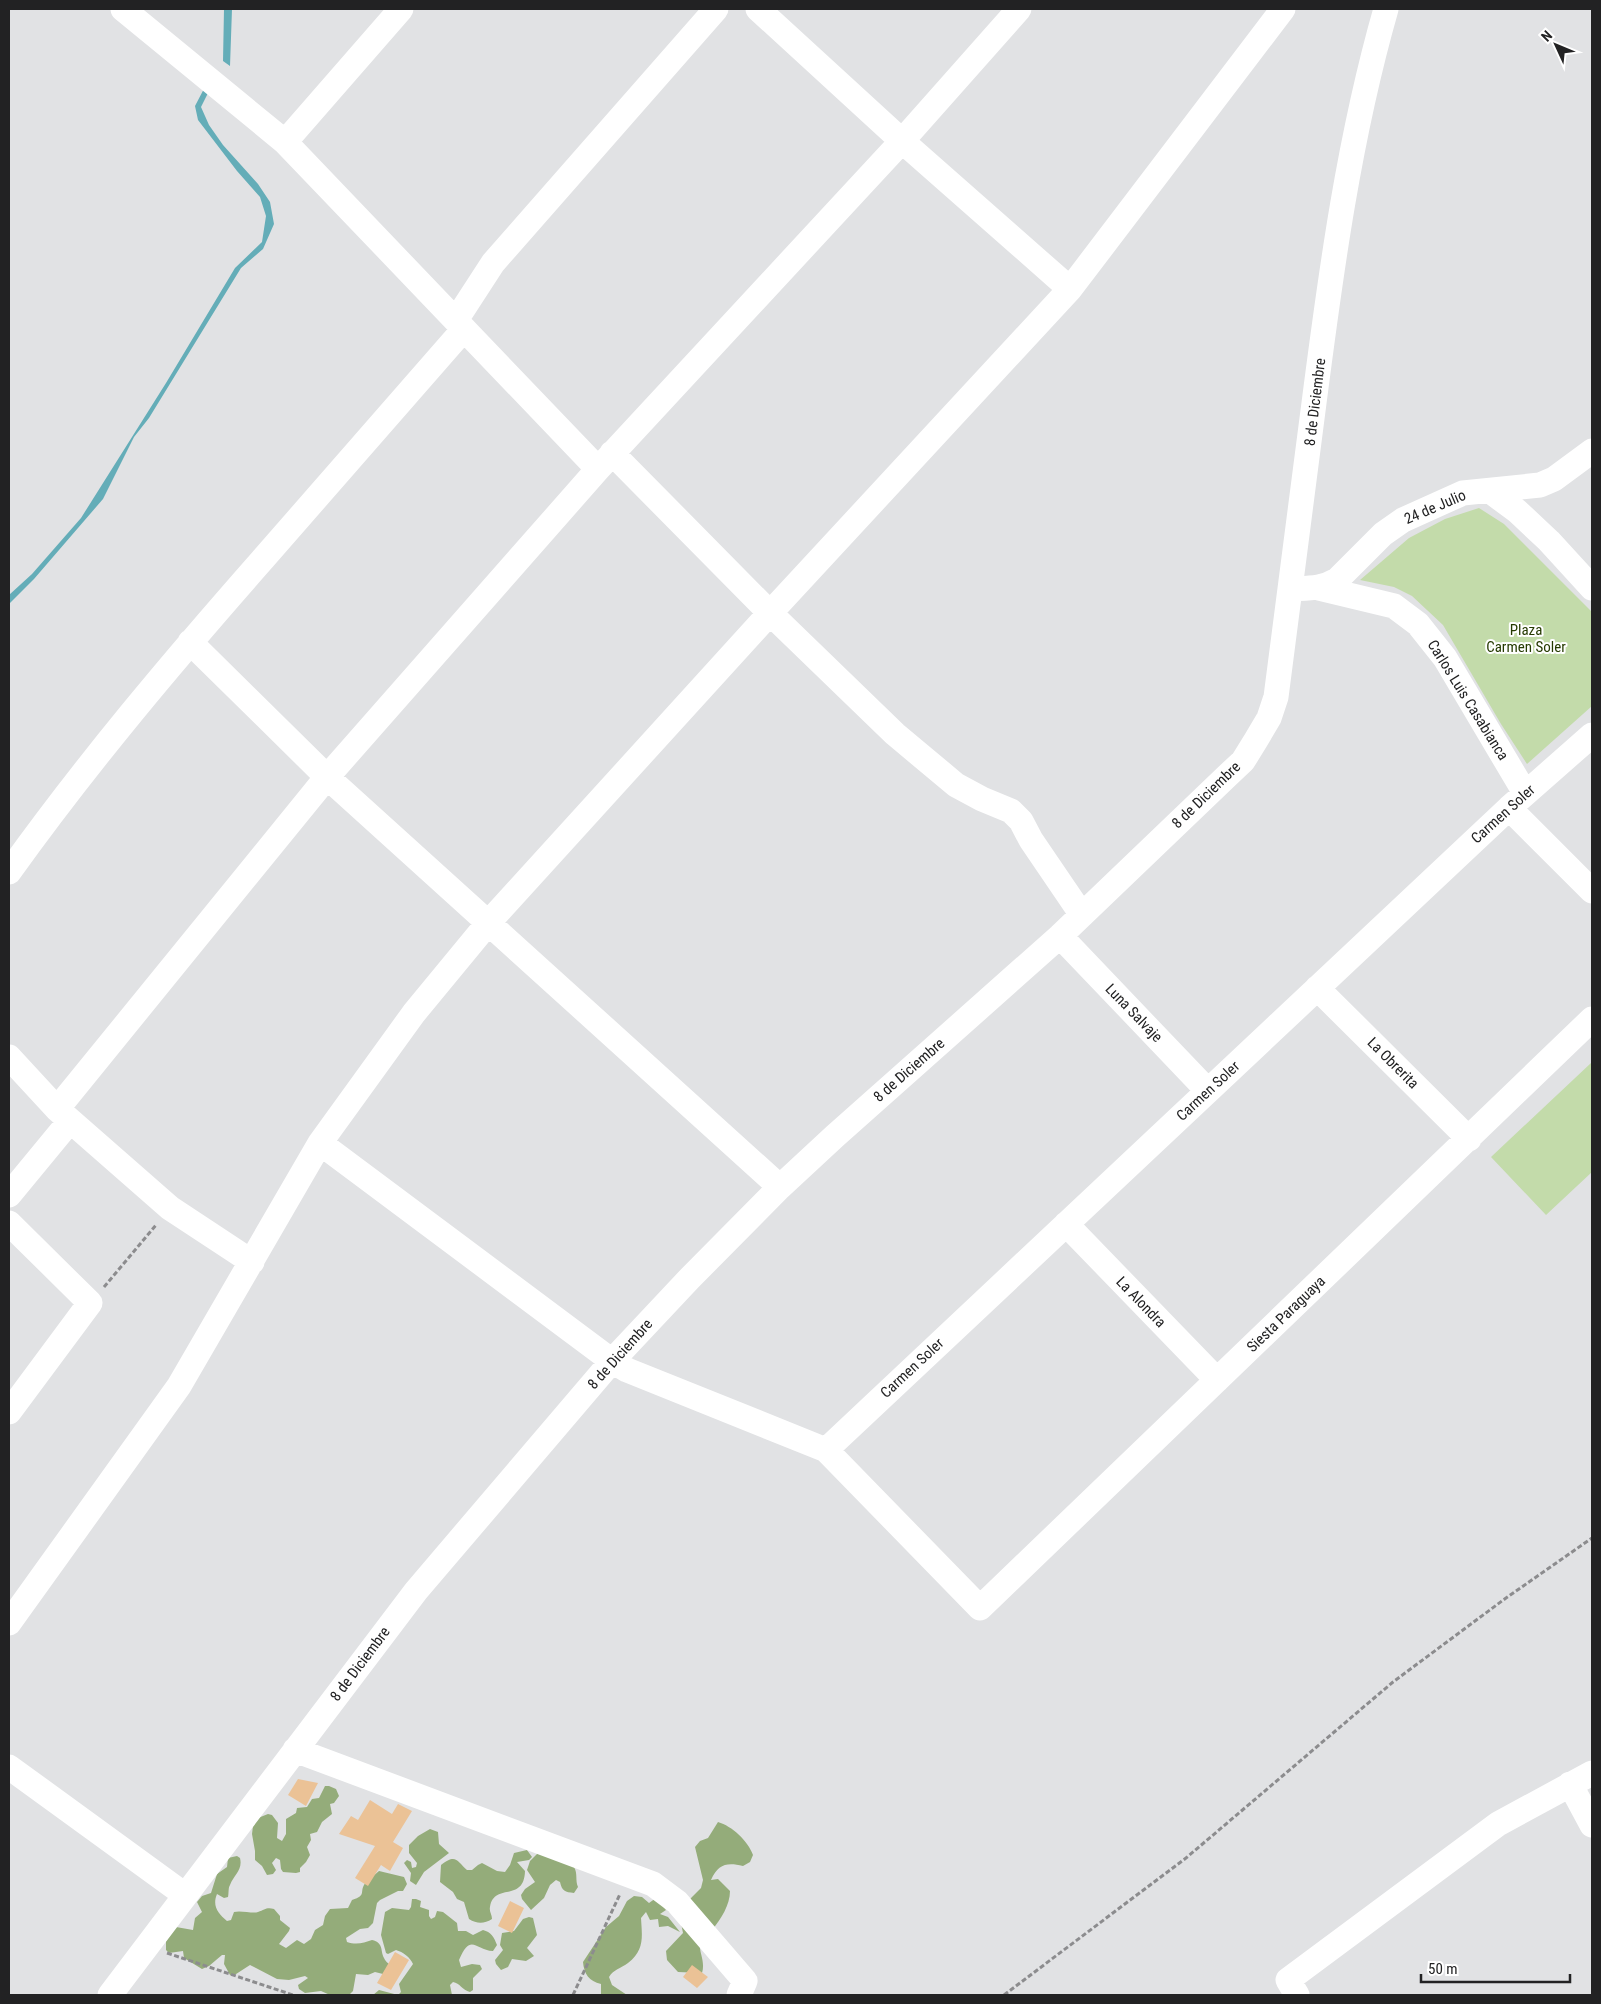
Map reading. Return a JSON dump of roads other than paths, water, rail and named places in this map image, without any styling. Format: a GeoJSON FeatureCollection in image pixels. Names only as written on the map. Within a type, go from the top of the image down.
{"type":"FeatureCollection","features":[{"type":"Feature","properties":{"kind":"street"},"geometry":{"type":"LineString","coordinates":[[123,9],[285,142],[460,324],[770,613],[895,734],[956,785],[982,799],[1011,811],[1021,821],[1036,848],[1082,915]]}},
{"type":"Feature","properties":{"kind":"street"},"geometry":{"type":"LineString","coordinates":[[285,142],[401,9]]}},
{"type":"Feature","properties":{"kind":"street"},"geometry":{"type":"LineString","coordinates":[[9,872],[112,736],[460,324],[493,263],[716,9]]}},
{"type":"Feature","properties":{"kind":"street"},"geometry":{"type":"LineString","coordinates":[[758,9],[902,141],[1070,288]]}},
{"type":"Feature","properties":{"kind":"street"},"geometry":{"type":"LineString","coordinates":[[9,1196],[63,1115],[327,777],[605,461],[902,141],[1019,9]]}},
{"type":"Feature","properties":{"kind":"street"},"geometry":{"type":"LineString","coordinates":[[9,1623],[179,1386],[320,1144],[414,1013],[489,922],[770,613],[1070,288],[1283,9]]}},
{"type":"Feature","properties":{"kind":"street","name":"8 de Diciembre"},"geometry":{"type":"LineString","coordinates":[[110,1995],[416,1591],[612,1361],[690,1278],[780,1187],[1060,936],[1238,766],[1256,740],[1269,718],[1276,697],[1330,283],[1348,176],[1370,66],[1386,9]]}},
{"type":"Feature","properties":{"kind":"street","name":"24 de Julio"},"geometry":{"type":"LineString","coordinates":[[1291,589],[1319,588],[1329,585],[1383,534],[1403,520],[1463,493],[1540,485],[1554,479],[1592,451]]}},
{"type":"Feature","properties":{"kind":"street"},"geometry":{"type":"LineString","coordinates":[[1490,491],[1549,541],[1592,588]]}},
{"type":"Feature","properties":{"kind":"street","name":"Carlos Luis Casabianca"},"geometry":{"type":"LineString","coordinates":[[1319,588],[1394,606],[1418,624],[1445,658],[1517,801],[1592,891]]}},
{"type":"Feature","properties":{"kind":"street"},"geometry":{"type":"LineString","coordinates":[[190,642],[327,777],[780,1187]]}},
{"type":"Feature","properties":{"kind":"street","name":"Carmen Soler"},"geometry":{"type":"LineString","coordinates":[[826,1450],[1517,801],[1592,735]]}},
{"type":"Feature","properties":{"kind":"street","name":"Luna Salvaje"},"geometry":{"type":"LineString","coordinates":[[1060,936],[1208,1091]]}},
{"type":"Feature","properties":{"kind":"street","name":"La Obrerita"},"geometry":{"type":"LineString","coordinates":[[1317,988],[1469,1138]]}},
{"type":"Feature","properties":{"kind":"street","name":"Siesta Paraguaya"},"geometry":{"type":"LineString","coordinates":[[826,1450],[980,1608],[1592,1020]]}},
{"type":"Feature","properties":{"kind":"street"},"geometry":{"type":"LineString","coordinates":[[9,1057],[63,1115],[170,1208],[252,1262]]}},
{"type":"Feature","properties":{"kind":"street"},"geometry":{"type":"LineString","coordinates":[[320,1144],[612,1361],[627,1370],[826,1450]]}},
{"type":"Feature","properties":{"kind":"street"},"geometry":{"type":"LineString","coordinates":[[9,1223],[90,1303],[9,1412]]}},
{"type":"Feature","properties":{"kind":"street","name":"La Alondra"},"geometry":{"type":"LineString","coordinates":[[1066,1224],[1217,1380]]}},
{"type":"Feature","properties":{"kind":"street"},"geometry":{"type":"LineString","coordinates":[[295,1750],[653,1884],[677,1902],[744,1982],[740,1995]]}},
{"type":"Feature","properties":{"kind":"street"},"geometry":{"type":"LineString","coordinates":[[9,1767],[184,1895]]}},
{"type":"Feature","properties":{"kind":"street"},"geometry":{"type":"LineString","coordinates":[[1298,1995],[1288,1980],[1498,1824],[1570,1784],[1592,1774]]}},
{"type":"Feature","properties":{"kind":"street"},"geometry":{"type":"LineString","coordinates":[[1570,1784],[1592,1825]]}},
{"type":"Feature","properties":{"kind":"water"},"geometry":{"type":"Polygon","coordinates":[[[224,9],[232,9],[230,66],[223,61],[224,9]]]}},
{"type":"Feature","properties":{"kind":"water"},"geometry":{"type":"Polygon","coordinates":[[[207,83],[211,87],[201,107],[209,125],[223,145],[258,184],[270,202],[274,224],[263,249],[241,268],[149,418],[134,437],[103,499],[34,579],[9,604],[9,595],[32,574],[81,518],[166,383],[235,268],[262,242],[266,216],[260,197],[237,171],[198,120],[195,106],[207,83]]]}},
{"type":"Feature","properties":{"kind":"park label","name":"Plaza Carmen Soler"},"geometry":{"type":"Point","coordinates":[1526,638]}}]}
